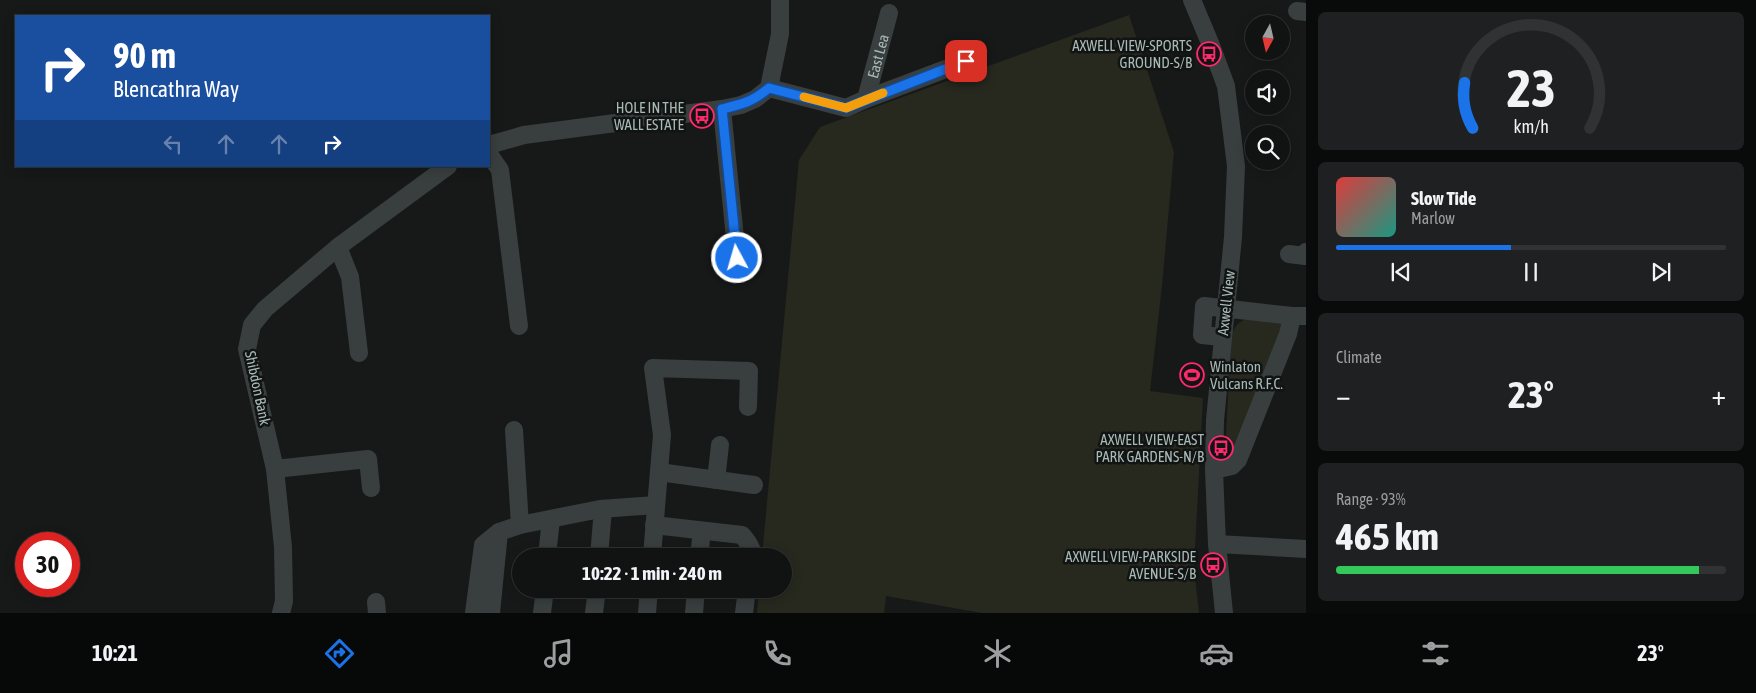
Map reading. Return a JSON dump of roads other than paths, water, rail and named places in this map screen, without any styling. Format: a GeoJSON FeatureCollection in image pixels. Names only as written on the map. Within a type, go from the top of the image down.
{"type":"FeatureCollection","features":[{"type":"Feature","properties":{"kind":"street"},"geometry":{"type":"LineString","coordinates":[[490,144],[524,135],[722,109],[741,105],[755,99],[769,88],[780,34],[780,0]]}},
{"type":"Feature","properties":{"kind":"street","name":"Axwell View"},"geometry":{"type":"LineString","coordinates":[[1192,0],[1226,86],[1236,166],[1233,237],[1215,420],[1214,470],[1217,544],[1224,613]]}},
{"type":"Feature","properties":{"kind":"street","name":"East Lea"},"geometry":{"type":"LineString","coordinates":[[866,99],[889,13]]}},
{"type":"Feature","properties":{"kind":"street","name":"East Lea"},"geometry":{"type":"LineString","coordinates":[[769,88],[846,108],[966,61]]}},
{"type":"Feature","properties":{"kind":"street"},"geometry":{"type":"LineString","coordinates":[[722,109],[737,258]]}},
{"type":"Feature","properties":{"kind":"street"},"geometry":{"type":"LineString","coordinates":[[490,155],[500,170],[519,326]]}},
{"type":"Feature","properties":{"kind":"street","name":"Shibdon Bank"},"geometry":{"type":"LineString","coordinates":[[281,613],[284,601],[283,546],[275,469],[248,350],[252,325],[265,309],[338,247],[447,167]]}},
{"type":"Feature","properties":{"kind":"street"},"geometry":{"type":"LineString","coordinates":[[338,247],[350,277],[359,353]]}},
{"type":"Feature","properties":{"kind":"street"},"geometry":{"type":"LineString","coordinates":[[1214,470],[1232,466],[1238,460],[1288,334],[1299,316],[1225,308]]}},
{"type":"Feature","properties":{"kind":"street"},"geometry":{"type":"LineString","coordinates":[[653,548],[662,435],[653,368],[749,371],[748,407]]}},
{"type":"Feature","properties":{"kind":"street"},"geometry":{"type":"LineString","coordinates":[[514,430],[520,525]]}},
{"type":"Feature","properties":{"kind":"street"},"geometry":{"type":"LineString","coordinates":[[716,480],[720,445]]}},
{"type":"Feature","properties":{"kind":"street"},"geometry":{"type":"LineString","coordinates":[[275,469],[368,459],[371,488]]}},
{"type":"Feature","properties":{"kind":"street"},"geometry":{"type":"LineString","coordinates":[[658,472],[754,486]]}},
{"type":"Feature","properties":{"kind":"street"},"geometry":{"type":"LineString","coordinates":[[474,613],[483,544],[499,532],[520,525],[603,509],[656,505]]}},
{"type":"Feature","properties":{"kind":"street"},"geometry":{"type":"LineString","coordinates":[[600,548],[603,509]]}},
{"type":"Feature","properties":{"kind":"street"},"geometry":{"type":"LineString","coordinates":[[549,548],[551,519]]}},
{"type":"Feature","properties":{"kind":"street"},"geometry":{"type":"LineString","coordinates":[[654,526],[742,536],[749,543],[751,548]]}},
{"type":"Feature","properties":{"kind":"street"},"geometry":{"type":"LineString","coordinates":[[701,548],[702,531]]}},
{"type":"Feature","properties":{"kind":"street"},"geometry":{"type":"LineString","coordinates":[[491,613],[499,532]]}},
{"type":"Feature","properties":{"kind":"street"},"geometry":{"type":"LineString","coordinates":[[1217,544],[1306,549]]}},
{"type":"Feature","properties":{"kind":"street"},"geometry":{"type":"LineString","coordinates":[[542,613],[543,598]]}},
{"type":"Feature","properties":{"kind":"street"},"geometry":{"type":"LineString","coordinates":[[594,613],[595,598]]}},
{"type":"Feature","properties":{"kind":"street"},"geometry":{"type":"LineString","coordinates":[[647,613],[648,598]]}},
{"type":"Feature","properties":{"kind":"street"},"geometry":{"type":"LineString","coordinates":[[694,613],[695,598]]}},
{"type":"Feature","properties":{"kind":"street"},"geometry":{"type":"LineString","coordinates":[[744,613],[746,598]]}},
{"type":"Feature","properties":{"kind":"place","name":"AXWELL VIEW-SPORTS GROUND-S/B"},"geometry":{"type":"Point","coordinates":[1209,54]}},
{"type":"Feature","properties":{"kind":"place","name":"HOLE IN THE WALL ESTATE"},"geometry":{"type":"Point","coordinates":[702,116]}},
{"type":"Feature","properties":{"kind":"place","name":"Winlaton Vulcans R.F.C."},"geometry":{"type":"Point","coordinates":[1192,375]}},
{"type":"Feature","properties":{"kind":"place","name":"AXWELL VIEW-EAST PARK GARDENS-N/B"},"geometry":{"type":"Point","coordinates":[1221,448]}},
{"type":"Feature","properties":{"kind":"place","name":"AXWELL VIEW-PARKSIDE AVENUE-S/B"},"geometry":{"type":"Point","coordinates":[1213,565]}}]}
